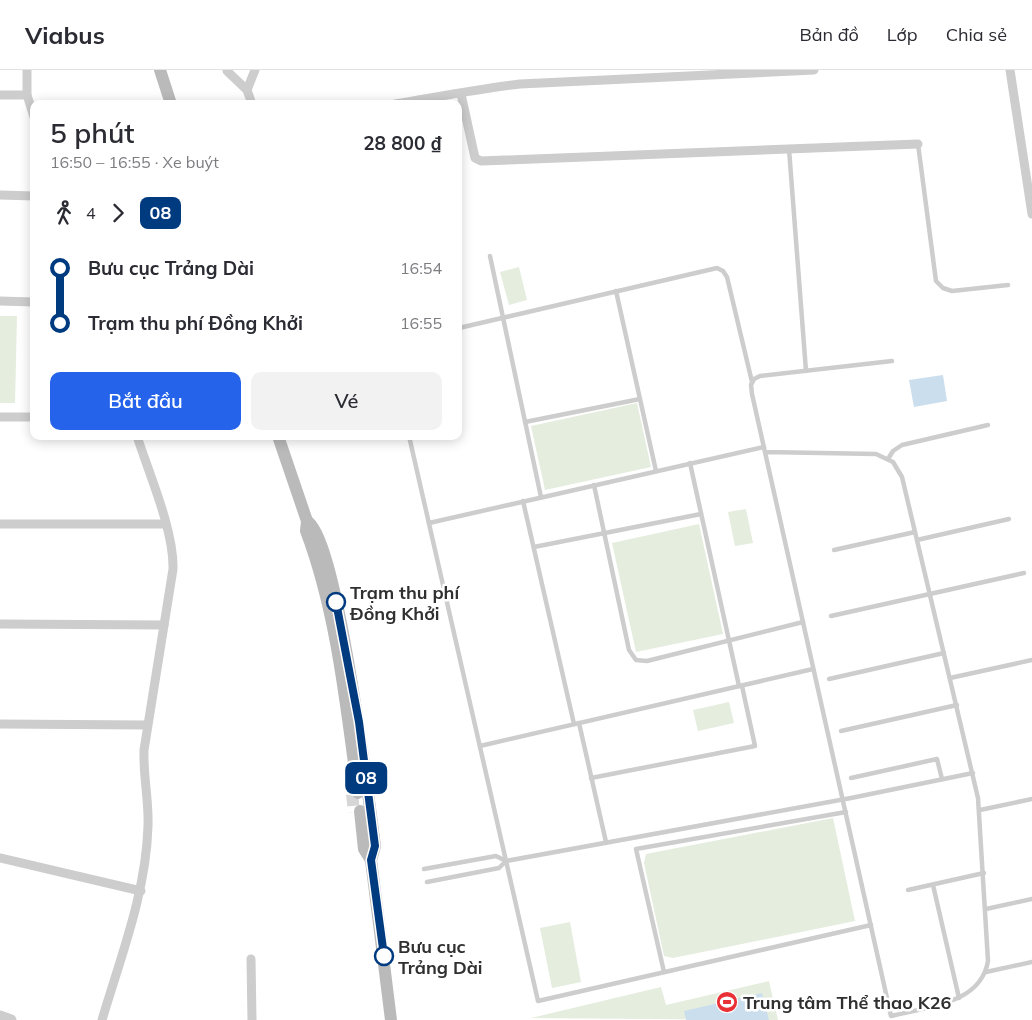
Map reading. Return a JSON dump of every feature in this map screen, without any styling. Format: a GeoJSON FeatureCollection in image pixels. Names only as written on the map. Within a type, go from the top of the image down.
{"type":"FeatureCollection","features":[{"type":"Feature","properties":{"kind":"main road"},"geometry":{"type":"LineString","coordinates":[[160,70],[170,100]]}},
{"type":"Feature","properties":{"kind":"main road"},"geometry":{"type":"LineString","coordinates":[[279,440],[307,521],[306,530],[320,575],[351,747],[355,790]]}},
{"type":"Feature","properties":{"kind":"main road"},"geometry":{"type":"LineString","coordinates":[[307,521],[314,526],[328,571],[352,682],[375,846],[371,860],[391,1020]]}},
{"type":"Feature","properties":{"kind":"main road"},"geometry":{"type":"LineString","coordinates":[[358,816],[364,849],[371,860]]}},
{"type":"Feature","properties":{"kind":"street"},"geometry":{"type":"LineString","coordinates":[[27,70],[27,95],[30,104]]}},
{"type":"Feature","properties":{"kind":"street"},"geometry":{"type":"LineString","coordinates":[[247,90],[254,70]]}},
{"type":"Feature","properties":{"kind":"street"},"geometry":{"type":"LineString","coordinates":[[421,100],[461,94],[474,89],[520,84],[814,70]]}},
{"type":"Feature","properties":{"kind":"street"},"geometry":{"type":"LineString","coordinates":[[1010,70],[1032,214]]}},
{"type":"Feature","properties":{"kind":"street"},"geometry":{"type":"LineString","coordinates":[[227,71],[247,90],[251,100]]}},
{"type":"Feature","properties":{"kind":"street"},"geometry":{"type":"LineString","coordinates":[[461,94],[475,158],[481,162],[918,144]]}},
{"type":"Feature","properties":{"kind":"street"},"geometry":{"type":"LineString","coordinates":[[0,95],[27,95]]}},
{"type":"Feature","properties":{"kind":"street"},"geometry":{"type":"LineString","coordinates":[[0,195],[30,196]]}},
{"type":"Feature","properties":{"kind":"street"},"geometry":{"type":"LineString","coordinates":[[0,301],[30,302]]}},
{"type":"Feature","properties":{"kind":"street"},"geometry":{"type":"LineString","coordinates":[[0,417],[30,417]]}},
{"type":"Feature","properties":{"kind":"street"},"geometry":{"type":"LineString","coordinates":[[102,1020],[141,891],[148,827],[143,762],[147,725],[173,561],[165,524],[138,440]]}},
{"type":"Feature","properties":{"kind":"street"},"geometry":{"type":"LineString","coordinates":[[0,524],[165,524]]}},
{"type":"Feature","properties":{"kind":"street"},"geometry":{"type":"LineString","coordinates":[[0,624],[164,625]]}},
{"type":"Feature","properties":{"kind":"street"},"geometry":{"type":"LineString","coordinates":[[0,724],[147,725]]}},
{"type":"Feature","properties":{"kind":"street"},"geometry":{"type":"LineString","coordinates":[[0,858],[141,891]]}},
{"type":"Feature","properties":{"kind":"street"},"geometry":{"type":"LineString","coordinates":[[251,959],[252,1020]]}},
{"type":"Feature","properties":{"kind":"street"},"geometry":{"type":"LineString","coordinates":[[0,1016],[11,1020]]}},
{"type":"Feature","properties":{"kind":"lane"},"geometry":{"type":"LineString","coordinates":[[918,144],[936,281],[943,288],[952,291],[1008,285]]}},
{"type":"Feature","properties":{"kind":"lane"},"geometry":{"type":"LineString","coordinates":[[789,149],[806,371]]}},
{"type":"Feature","properties":{"kind":"lane"},"geometry":{"type":"LineString","coordinates":[[490,256],[541,497]]}},
{"type":"Feature","properties":{"kind":"lane"},"geometry":{"type":"LineString","coordinates":[[429,523],[690,463],[764,449],[869,453],[888,459],[897,466],[902,477],[973,773],[980,810],[988,961],[986,972],[976,987],[958,998],[892,1016],[764,449],[752,394],[752,382],[727,277],[723,270],[714,268],[462,327]]}},
{"type":"Feature","properties":{"kind":"lane"},"geometry":{"type":"LineString","coordinates":[[616,291],[656,471]]}},
{"type":"Feature","properties":{"kind":"lane"},"geometry":{"type":"LineString","coordinates":[[752,382],[760,376],[892,361]]}},
{"type":"Feature","properties":{"kind":"lane"},"geometry":{"type":"LineString","coordinates":[[525,422],[640,399]]}},
{"type":"Feature","properties":{"kind":"lane"},"geometry":{"type":"LineString","coordinates":[[888,459],[893,451],[902,445],[988,426]]}},
{"type":"Feature","properties":{"kind":"lane"},"geometry":{"type":"LineString","coordinates":[[410,440],[538,1001],[871,926]]}},
{"type":"Feature","properties":{"kind":"lane"},"geometry":{"type":"LineString","coordinates":[[591,778],[755,746],[729,641],[690,463]]}},
{"type":"Feature","properties":{"kind":"lane"},"geometry":{"type":"LineString","coordinates":[[594,485],[629,650],[633,658],[639,662],[803,622]]}},
{"type":"Feature","properties":{"kind":"lane"},"geometry":{"type":"LineString","coordinates":[[523,501],[606,842]]}},
{"type":"Feature","properties":{"kind":"lane"},"geometry":{"type":"LineString","coordinates":[[534,547],[701,514]]}},
{"type":"Feature","properties":{"kind":"lane"},"geometry":{"type":"LineString","coordinates":[[917,540],[1009,519]]}},
{"type":"Feature","properties":{"kind":"lane"},"geometry":{"type":"LineString","coordinates":[[834,550],[915,532]]}},
{"type":"Feature","properties":{"kind":"lane"},"geometry":{"type":"LineString","coordinates":[[831,616],[1024,573]]}},
{"type":"Feature","properties":{"kind":"lane"},"geometry":{"type":"LineString","coordinates":[[829,679],[944,653]]}},
{"type":"Feature","properties":{"kind":"lane"},"geometry":{"type":"LineString","coordinates":[[950,678],[1032,660]]}},
{"type":"Feature","properties":{"kind":"lane"},"geometry":{"type":"LineString","coordinates":[[480,746],[813,669]]}},
{"type":"Feature","properties":{"kind":"lane"},"geometry":{"type":"LineString","coordinates":[[841,731],[957,705]]}},
{"type":"Feature","properties":{"kind":"lane"},"geometry":{"type":"LineString","coordinates":[[852,778],[937,759],[942,779]]}},
{"type":"Feature","properties":{"kind":"lane"},"geometry":{"type":"LineString","coordinates":[[424,869],[496,856],[506,860],[843,799],[973,773]]}},
{"type":"Feature","properties":{"kind":"lane"},"geometry":{"type":"LineString","coordinates":[[980,810],[1032,798]]}},
{"type":"Feature","properties":{"kind":"lane"},"geometry":{"type":"LineString","coordinates":[[664,972],[636,849],[846,812]]}},
{"type":"Feature","properties":{"kind":"lane"},"geometry":{"type":"LineString","coordinates":[[426,882],[499,868],[506,860]]}},
{"type":"Feature","properties":{"kind":"lane"},"geometry":{"type":"LineString","coordinates":[[908,890],[984,873]]}},
{"type":"Feature","properties":{"kind":"lane"},"geometry":{"type":"LineString","coordinates":[[932,885],[958,998]]}},
{"type":"Feature","properties":{"kind":"lane"},"geometry":{"type":"LineString","coordinates":[[986,909],[1032,899]]}},
{"type":"Feature","properties":{"kind":"lane"},"geometry":{"type":"LineString","coordinates":[[986,972],[1032,962]]}},
{"type":"Feature","properties":{"kind":"green space"},"geometry":{"type":"Polygon","coordinates":[[[519,267],[527,300],[509,305],[500,272],[519,267]]]}},
{"type":"Feature","properties":{"kind":"green space"},"geometry":{"type":"Polygon","coordinates":[[[0,316],[17,316],[15,403],[0,403],[0,316]]]}},
{"type":"Feature","properties":{"kind":"green space"},"geometry":{"type":"Polygon","coordinates":[[[637,403],[651,467],[545,490],[531,426],[637,403]]]}},
{"type":"Feature","properties":{"kind":"green space"},"geometry":{"type":"Polygon","coordinates":[[[746,509],[753,543],[735,546],[728,512],[746,509]]]}},
{"type":"Feature","properties":{"kind":"green space"},"geometry":{"type":"Polygon","coordinates":[[[699,524],[723,634],[636,652],[612,543],[699,524]]]}},
{"type":"Feature","properties":{"kind":"green space"},"geometry":{"type":"Polygon","coordinates":[[[729,702],[734,723],[698,731],[693,710],[729,702]]]}},
{"type":"Feature","properties":{"kind":"green space"},"geometry":{"type":"Polygon","coordinates":[[[833,818],[855,921],[673,958],[664,956],[644,863],[646,854],[833,818]]]}},
{"type":"Feature","properties":{"kind":"green space"},"geometry":{"type":"Polygon","coordinates":[[[570,922],[581,982],[552,988],[540,928],[570,922]]]}},
{"type":"Feature","properties":{"kind":"green space","name":"Trung tâm Thể thao K26"},"geometry":{"type":"Polygon","coordinates":[[[769,981],[778,1020],[531,1018],[661,987],[666,1005],[769,981]]]}},
{"type":"Feature","properties":{"kind":"water"},"geometry":{"type":"Polygon","coordinates":[[[943,375],[947,401],[914,407],[909,380],[943,375]]]}},
{"type":"Feature","properties":{"kind":"water"},"geometry":{"type":"Polygon","coordinates":[[[762,993],[769,1020],[686,1020],[684,1011],[762,993]]]}},
{"type":"Feature","properties":{"kind":"tunnel"},"geometry":{"type":"LineString","coordinates":[[352,794],[354,812]]}},
{"type":"Feature","properties":{"kind":"bus line","name":"08"},"geometry":{"type":"LineString","coordinates":[[336,602],[359,722],[375,846],[371,860],[384,956]]}},
{"type":"Feature","properties":{"kind":"place","name":"Trạm thu phí Đồng Khởi"},"geometry":{"type":"Point","coordinates":[336,602]}},
{"type":"Feature","properties":{"kind":"place","name":"Bưu cục Trảng Dài"},"geometry":{"type":"Point","coordinates":[384,956]}},
{"type":"Feature","properties":{"kind":"place","name":"Trung tâm Thể thao K26"},"geometry":{"type":"Point","coordinates":[727,1002]}}]}
